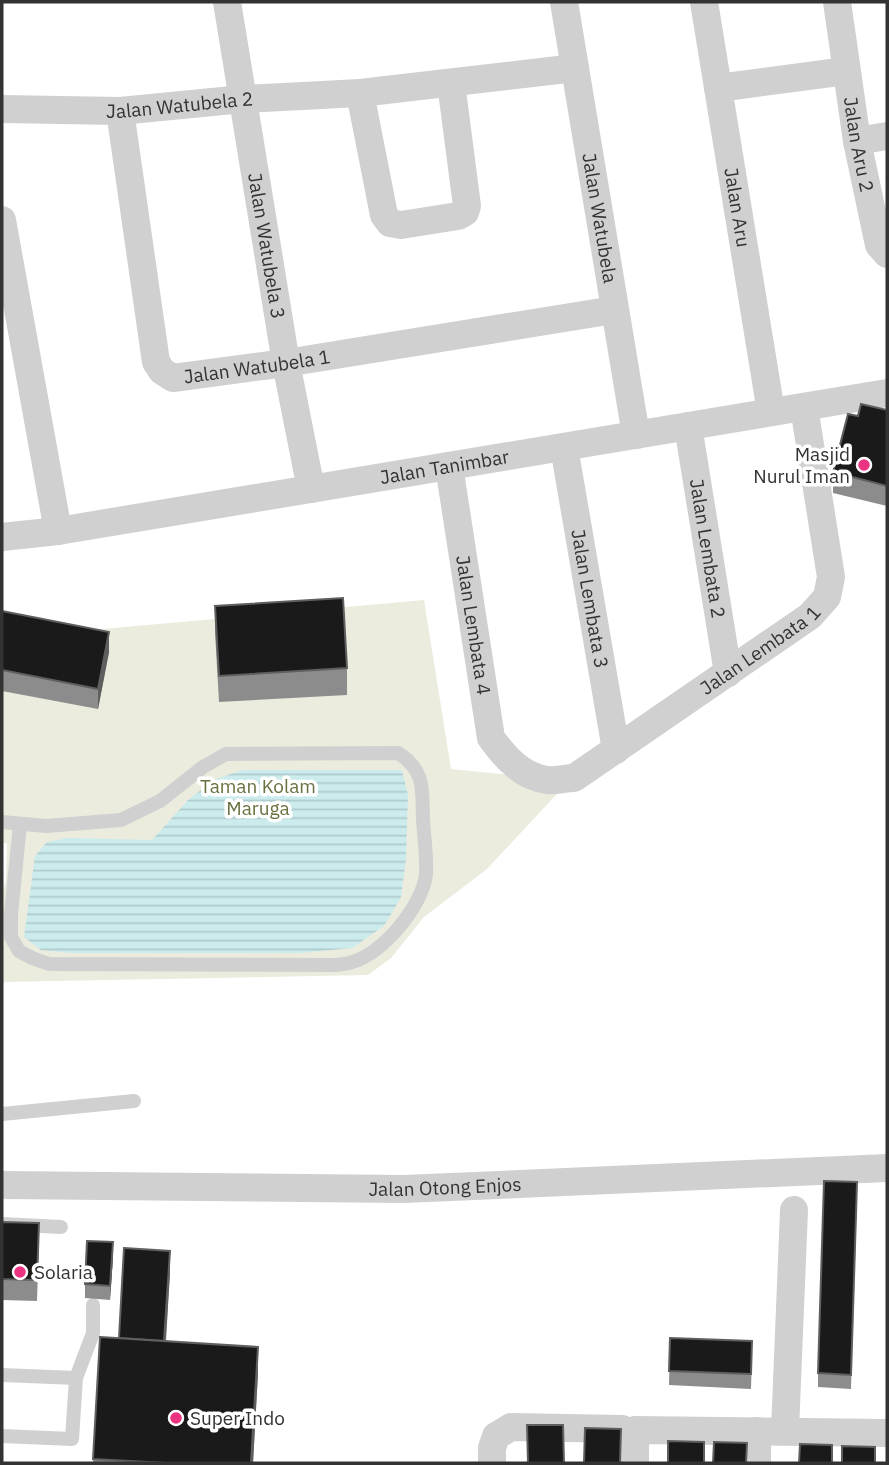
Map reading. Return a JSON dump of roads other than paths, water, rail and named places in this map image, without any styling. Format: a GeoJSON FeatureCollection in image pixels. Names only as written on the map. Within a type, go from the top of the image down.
{"type":"FeatureCollection","features":[{"type":"Feature","properties":{"kind":"street","name":"Jalan Watubela 3"},"geometry":{"type":"LineString","coordinates":[[226,2],[286,363],[311,489]]}},
{"type":"Feature","properties":{"kind":"street","name":"Jalan Watubela"},"geometry":{"type":"LineString","coordinates":[[564,2],[636,435]]}},
{"type":"Feature","properties":{"kind":"street","name":"Jalan Aru"},"geometry":{"type":"LineString","coordinates":[[704,2],[771,412]]}},
{"type":"Feature","properties":{"kind":"street","name":"Jalan Aru 2"},"geometry":{"type":"LineString","coordinates":[[836,2],[857,141],[878,245],[887,254]]}},
{"type":"Feature","properties":{"kind":"street","name":"Jalan Watubela 2"},"geometry":{"type":"LineString","coordinates":[[2,109],[120,111],[243,99],[360,93],[575,68]]}},
{"type":"Feature","properties":{"kind":"street"},"geometry":{"type":"LineString","coordinates":[[718,88],[846,71]]}},
{"type":"Feature","properties":{"kind":"street"},"geometry":{"type":"LineString","coordinates":[[360,93],[384,215],[390,223],[401,225],[465,212],[467,206],[451,83]]}},
{"type":"Feature","properties":{"kind":"street","name":"Jalan Watubela 1"},"geometry":{"type":"LineString","coordinates":[[120,111],[156,362],[162,371],[173,378],[286,363],[614,310]]}},
{"type":"Feature","properties":{"kind":"street"},"geometry":{"type":"LineString","coordinates":[[857,141],[887,136]]}},
{"type":"Feature","properties":{"kind":"street"},"geometry":{"type":"LineString","coordinates":[[2,220],[58,531]]}},
{"type":"Feature","properties":{"kind":"street","name":"Jalan Tanimbar"},"geometry":{"type":"LineString","coordinates":[[2,537],[58,531],[887,393]]}},
{"type":"Feature","properties":{"kind":"street","name":"Jalan Lembata 1"},"geometry":{"type":"LineString","coordinates":[[524,772],[547,780],[574,778],[810,615],[827,597],[831,577],[804,407]]}},
{"type":"Feature","properties":{"kind":"street","name":"Jalan Lembata 2"},"geometry":{"type":"LineString","coordinates":[[688,426],[728,673]]}},
{"type":"Feature","properties":{"kind":"street","name":"Jalan Lembata 3"},"geometry":{"type":"LineString","coordinates":[[564,447],[616,750]]}},
{"type":"Feature","properties":{"kind":"street","name":"Jalan Lembata 4"},"geometry":{"type":"LineString","coordinates":[[449,466],[491,738],[506,758],[524,772]]}},
{"type":"Feature","properties":{"kind":"street","name":"Jalan Otong Enjos"},"geometry":{"type":"LineString","coordinates":[[2,1185],[404,1189],[887,1168]]}},
{"type":"Feature","properties":{"kind":"street"},"geometry":{"type":"LineString","coordinates":[[785,1431],[794,1210]]}},
{"type":"Feature","properties":{"kind":"street"},"geometry":{"type":"LineString","coordinates":[[492,1463],[492,1448],[496,1436],[511,1427],[887,1433]]}},
{"type":"Feature","properties":{"kind":"street"},"geometry":{"type":"LineString","coordinates":[[635,1430],[635,1463]]}},
{"type":"Feature","properties":{"kind":"street"},"geometry":{"type":"LineString","coordinates":[[757,1431],[757,1463]]}},
{"type":"Feature","properties":{"kind":"lane"},"geometry":{"type":"LineString","coordinates":[[2,822],[46,826],[121,820],[160,801],[203,767],[226,754],[398,754],[410,761],[421,777],[426,875],[421,894],[410,913],[386,942],[354,962],[336,965],[49,964],[19,951],[11,937],[20,824]]}},
{"type":"Feature","properties":{"kind":"lane"},"geometry":{"type":"LineString","coordinates":[[2,1114],[134,1101]]}},
{"type":"Feature","properties":{"kind":"lane"},"geometry":{"type":"LineString","coordinates":[[2,1224],[61,1227]]}},
{"type":"Feature","properties":{"kind":"lane"},"geometry":{"type":"LineString","coordinates":[[2,1436],[72,1439],[76,1378],[93,1333],[93,1305]]}},
{"type":"Feature","properties":{"kind":"lane"},"geometry":{"type":"LineString","coordinates":[[2,1375],[76,1378]]}},
{"type":"Feature","properties":{"kind":"water"},"geometry":{"type":"Polygon","coordinates":[[[243,770],[402,770],[408,795],[406,858],[401,897],[384,926],[352,948],[301,953],[70,953],[41,950],[24,937],[35,856],[47,842],[68,838],[152,840],[188,800],[213,780],[243,770]]]}},
{"type":"Feature","properties":{"kind":"place","name":"Masjid Nurul Iman"},"geometry":{"type":"Point","coordinates":[864,465]}},
{"type":"Feature","properties":{"kind":"place","name":"Solaria"},"geometry":{"type":"Point","coordinates":[20,1272]}},
{"type":"Feature","properties":{"kind":"place","name":"Super Indo"},"geometry":{"type":"Point","coordinates":[176,1418]}},
{"type":"Feature","properties":{"kind":"park label","name":"Taman Kolam Maruga"},"geometry":{"type":"Point","coordinates":[258,797]}}]}
